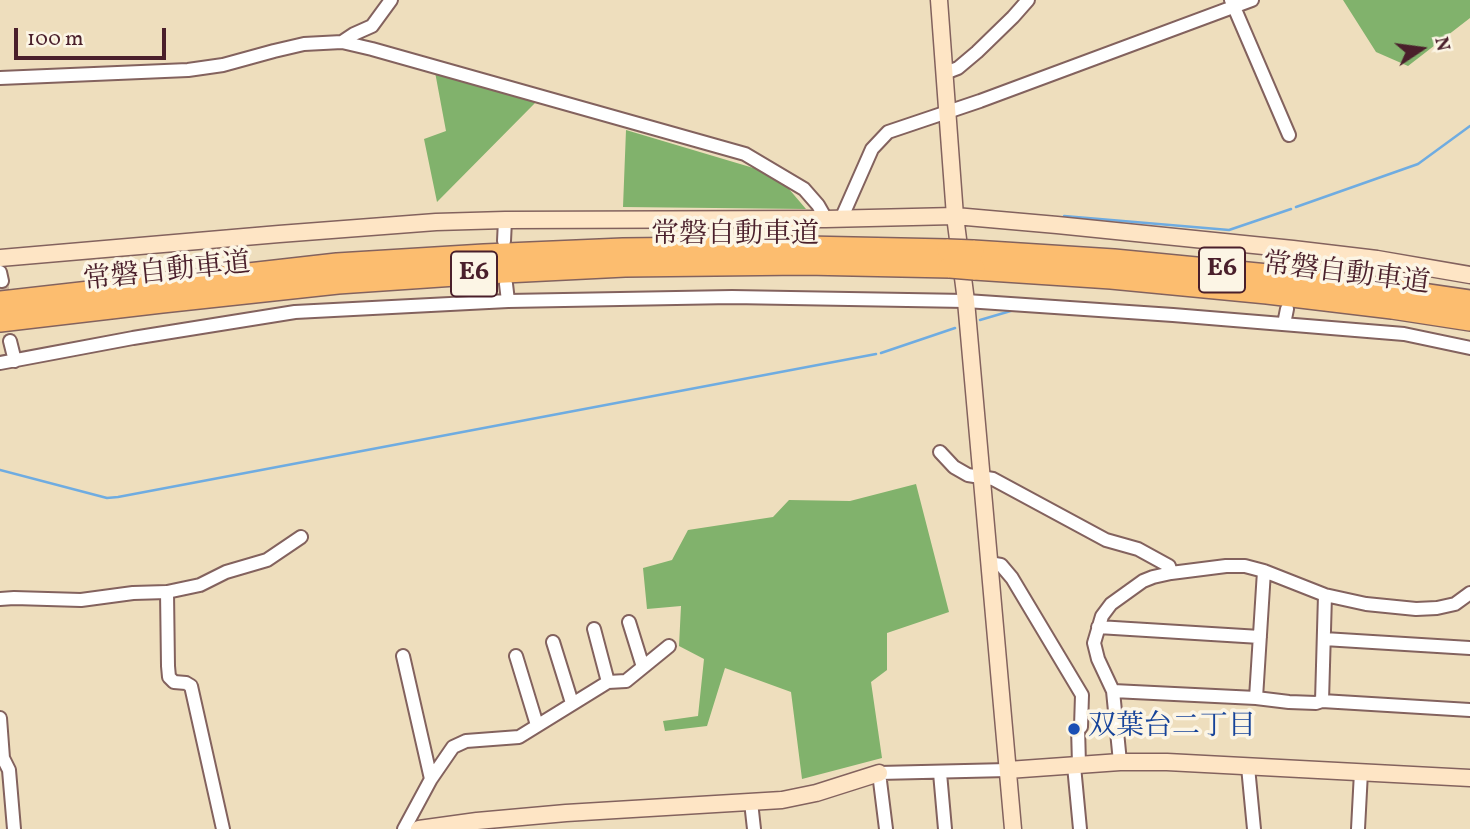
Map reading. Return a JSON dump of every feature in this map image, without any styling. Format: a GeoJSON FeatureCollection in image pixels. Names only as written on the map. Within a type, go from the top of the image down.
{"type":"FeatureCollection","features":[{"type":"Feature","properties":{"kind":"highway","name":"常磐自動車道"},"geometry":{"type":"LineString","coordinates":[[1,285],[484,255],[623,249],[806,247],[949,259],[1114,260],[1268,275],[1470,301]]}},
{"type":"Feature","properties":{"kind":"highway","name":"常磐自動車道"},"geometry":{"type":"LineString","coordinates":[[0,321],[338,283],[625,266],[949,259]]}},
{"type":"Feature","properties":{"kind":"highway","name":"常磐自動車道"},"geometry":{"type":"LineString","coordinates":[[974,260],[1111,278],[1392,308],[1470,320]]}},
{"type":"Feature","properties":{"kind":"street"},"geometry":{"type":"LineString","coordinates":[[342,41],[372,26],[391,0]]}},
{"type":"Feature","properties":{"kind":"street"},"geometry":{"type":"LineString","coordinates":[[939,0],[955,216],[966,301],[1013,829]]}},
{"type":"Feature","properties":{"kind":"street"},"geometry":{"type":"LineString","coordinates":[[945,73],[958,68],[977,52],[1028,0]]}},
{"type":"Feature","properties":{"kind":"street"},"geometry":{"type":"LineString","coordinates":[[834,218],[872,149],[888,132],[980,101],[1232,3],[1252,0]]}},
{"type":"Feature","properties":{"kind":"street"},"geometry":{"type":"LineString","coordinates":[[1232,3],[1289,135]]}},
{"type":"Feature","properties":{"kind":"street"},"geometry":{"type":"LineString","coordinates":[[0,78],[188,70],[223,65],[304,44],[342,41],[745,154],[804,189],[834,218]]}},
{"type":"Feature","properties":{"kind":"street"},"geometry":{"type":"LineString","coordinates":[[0,258],[436,222],[955,216],[1070,226],[1292,257],[1391,261],[1470,275]]}},
{"type":"Feature","properties":{"kind":"street"},"geometry":{"type":"LineString","coordinates":[[504,241],[505,220]]}},
{"type":"Feature","properties":{"kind":"street"},"geometry":{"type":"LineString","coordinates":[[506,284],[508,301]]}},
{"type":"Feature","properties":{"kind":"street"},"geometry":{"type":"LineString","coordinates":[[0,363],[132,338],[295,312],[508,301],[732,297],[966,301],[1172,314],[1404,334],[1470,348]]}},
{"type":"Feature","properties":{"kind":"street"},"geometry":{"type":"LineString","coordinates":[[1284,324],[1287,309]]}},
{"type":"Feature","properties":{"kind":"street"},"geometry":{"type":"LineString","coordinates":[[10,341],[15,361]]}},
{"type":"Feature","properties":{"kind":"street"},"geometry":{"type":"LineString","coordinates":[[940,452],[954,467],[968,475],[993,479],[1106,540],[1138,549],[1169,566],[1171,573]]}},
{"type":"Feature","properties":{"kind":"street"},"geometry":{"type":"LineString","coordinates":[[0,599],[81,600],[133,593],[167,592],[200,585],[226,572],[267,560],[301,537]]}},
{"type":"Feature","properties":{"kind":"street"},"geometry":{"type":"LineString","coordinates":[[989,563],[1001,565],[1012,578],[1082,695],[1077,765],[1080,829]]}},
{"type":"Feature","properties":{"kind":"street"},"geometry":{"type":"LineString","coordinates":[[1120,762],[1113,691],[1098,659],[1094,643],[1102,616],[1111,604],[1143,581],[1171,573],[1245,566],[1264,570],[1325,595],[1366,604],[1416,609],[1437,608],[1455,604],[1470,593]]}},
{"type":"Feature","properties":{"kind":"street"},"geometry":{"type":"LineString","coordinates":[[1256,698],[1264,570]]}},
{"type":"Feature","properties":{"kind":"street"},"geometry":{"type":"LineString","coordinates":[[167,592],[169,677],[174,682],[191,686],[223,829]]}},
{"type":"Feature","properties":{"kind":"street"},"geometry":{"type":"LineString","coordinates":[[1322,701],[1325,595]]}},
{"type":"Feature","properties":{"kind":"street"},"geometry":{"type":"LineString","coordinates":[[629,622],[643,667]]}},
{"type":"Feature","properties":{"kind":"street"},"geometry":{"type":"LineString","coordinates":[[1098,627],[1260,638]]}},
{"type":"Feature","properties":{"kind":"street"},"geometry":{"type":"LineString","coordinates":[[594,629],[608,682]]}},
{"type":"Feature","properties":{"kind":"street"},"geometry":{"type":"LineString","coordinates":[[1324,639],[1470,648]]}},
{"type":"Feature","properties":{"kind":"street"},"geometry":{"type":"LineString","coordinates":[[553,642],[572,703]]}},
{"type":"Feature","properties":{"kind":"street"},"geometry":{"type":"LineString","coordinates":[[404,829],[431,779],[453,747],[466,741],[519,737],[608,682],[626,681],[669,646]]}},
{"type":"Feature","properties":{"kind":"street"},"geometry":{"type":"LineString","coordinates":[[403,656],[431,779]]}},
{"type":"Feature","properties":{"kind":"street"},"geometry":{"type":"LineString","coordinates":[[516,656],[537,725]]}},
{"type":"Feature","properties":{"kind":"street"},"geometry":{"type":"LineString","coordinates":[[1113,691],[1470,710]]}},
{"type":"Feature","properties":{"kind":"street"},"geometry":{"type":"LineString","coordinates":[[0,718],[3,758],[9,770],[13,829]]}},
{"type":"Feature","properties":{"kind":"street"},"geometry":{"type":"LineString","coordinates":[[419,829],[566,813],[782,800],[817,793],[879,774],[1008,770],[1120,762],[1167,762],[1470,778]]}},
{"type":"Feature","properties":{"kind":"street"},"geometry":{"type":"LineString","coordinates":[[1248,766],[1254,829]]}},
{"type":"Feature","properties":{"kind":"street"},"geometry":{"type":"LineString","coordinates":[[1358,829],[1360,772]]}},
{"type":"Feature","properties":{"kind":"street"},"geometry":{"type":"LineString","coordinates":[[940,773],[945,829]]}},
{"type":"Feature","properties":{"kind":"street"},"geometry":{"type":"LineString","coordinates":[[879,774],[886,829]]}},
{"type":"Feature","properties":{"kind":"street"},"geometry":{"type":"LineString","coordinates":[[751,802],[754,829]]}},
{"type":"Feature","properties":{"kind":"green space"},"geometry":{"type":"Polygon","coordinates":[[[1343,0],[1470,0],[1470,18],[1408,66],[1376,52],[1343,0]]]}},
{"type":"Feature","properties":{"kind":"green space"},"geometry":{"type":"Polygon","coordinates":[[[435,72],[537,101],[437,202],[424,139],[446,131],[435,72]]]}},
{"type":"Feature","properties":{"kind":"green space"},"geometry":{"type":"Polygon","coordinates":[[[626,130],[777,175],[806,209],[623,207],[626,130]]]}},
{"type":"Feature","properties":{"kind":"green space"},"geometry":{"type":"Polygon","coordinates":[[[916,484],[949,612],[887,633],[887,670],[871,682],[882,758],[802,779],[791,692],[725,668],[707,726],[665,731],[663,721],[698,716],[704,659],[679,646],[681,606],[647,609],[643,568],[672,560],[688,530],[773,517],[789,500],[850,501],[916,484]]]}},
{"type":"Feature","properties":{"kind":"waterway"},"geometry":{"type":"LineString","coordinates":[[1296,207],[1418,164],[1470,126]]}},
{"type":"Feature","properties":{"kind":"waterway"},"geometry":{"type":"LineString","coordinates":[[1062,220],[1064,216],[1229,230],[1291,209]]}},
{"type":"Feature","properties":{"kind":"waterway"},"geometry":{"type":"LineString","coordinates":[[980,320],[1014,310]]}},
{"type":"Feature","properties":{"kind":"waterway"},"geometry":{"type":"LineString","coordinates":[[881,353],[955,328]]}},
{"type":"Feature","properties":{"kind":"waterway"},"geometry":{"type":"LineString","coordinates":[[0,470],[107,498],[118,497],[876,354]]}},
{"type":"Feature","properties":{"kind":"tunnel"},"geometry":{"type":"LineString","coordinates":[[2,281],[10,341]]}},
{"type":"Feature","properties":{"kind":"place","name":"双葉台二丁目"},"geometry":{"type":"Point","coordinates":[1074,729]}}]}
